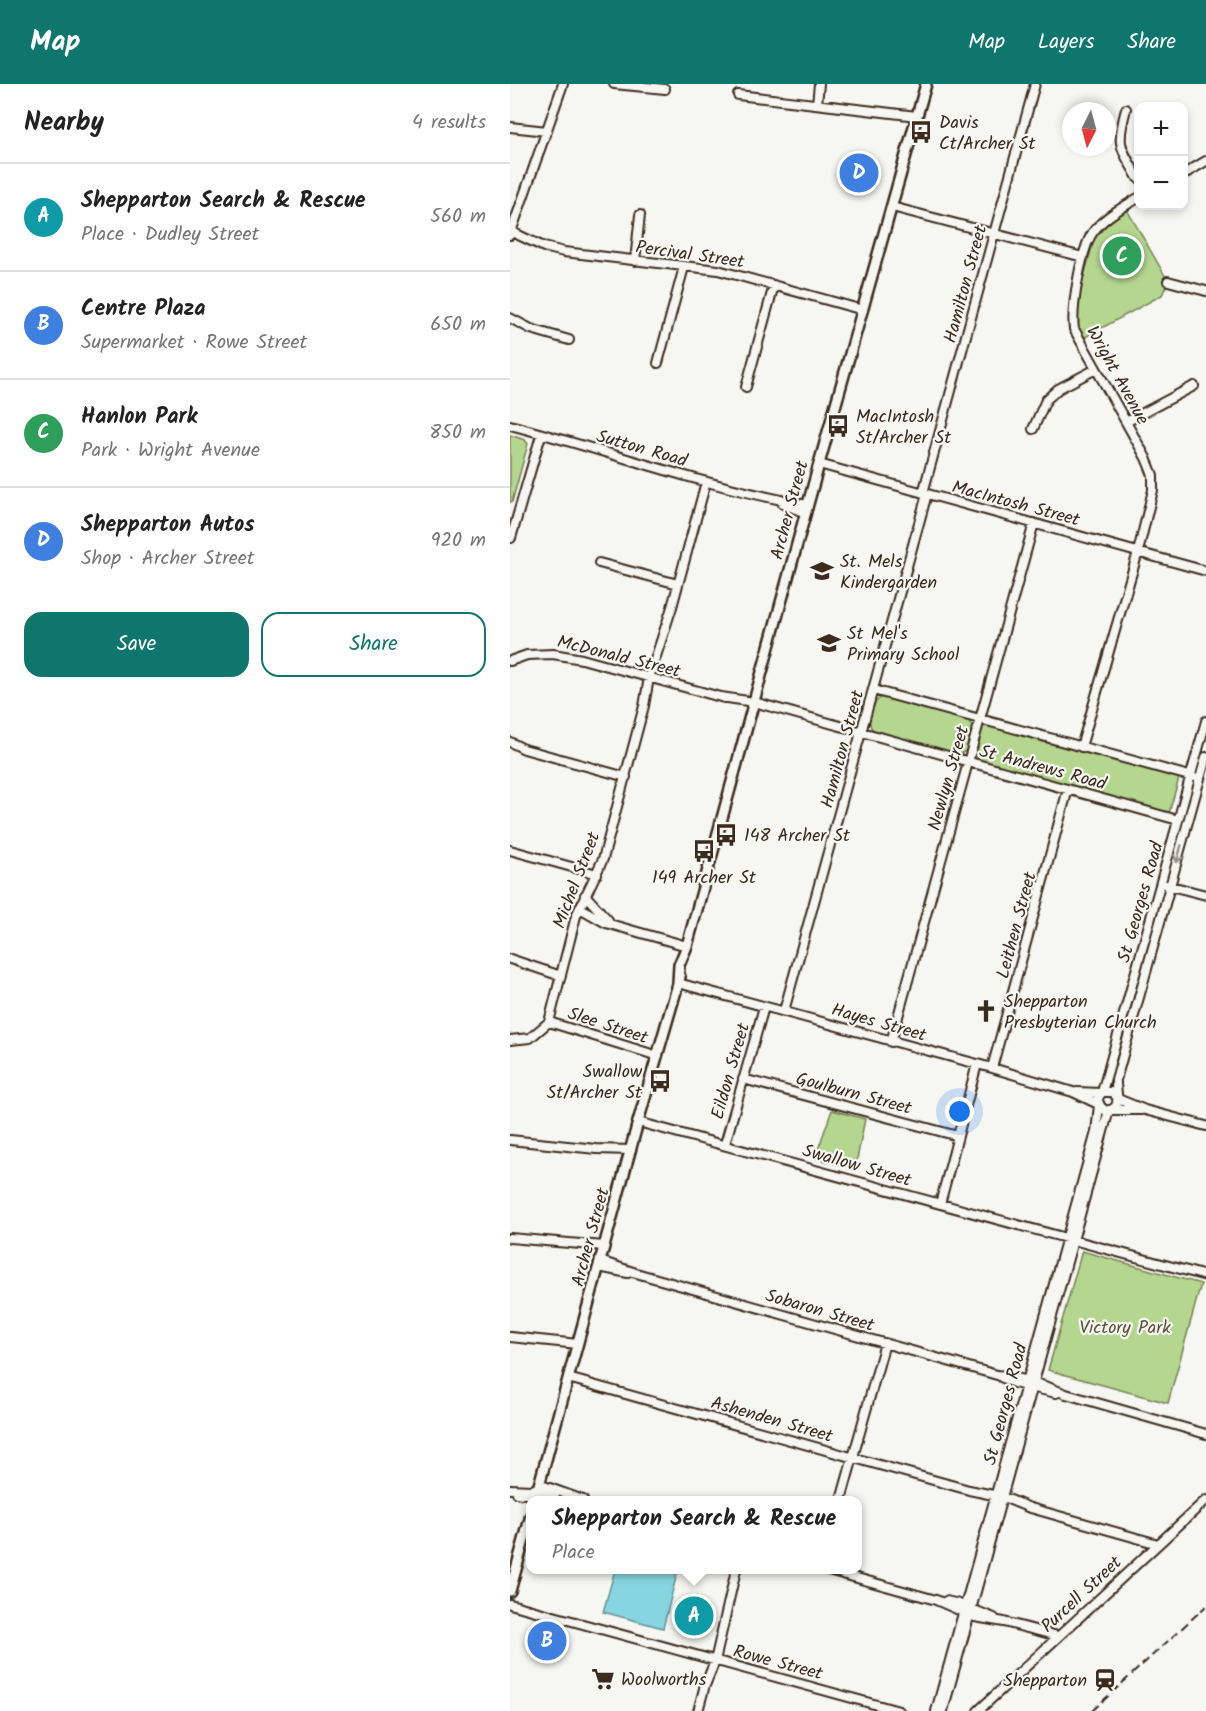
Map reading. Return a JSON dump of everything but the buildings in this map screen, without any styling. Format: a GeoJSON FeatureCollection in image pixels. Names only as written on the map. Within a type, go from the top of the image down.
{"type":"FeatureCollection","features":[{"type":"Feature","properties":{"kind":"main road","name":"Archer Street"},"geometry":{"type":"LineString","coordinates":[[536,1494],[678,983],[680,963],[687,946],[756,704],[819,464],[926,84]]}},
{"type":"Feature","properties":{"kind":"main road"},"geometry":{"type":"LineString","coordinates":[[510,1591],[526,1533]]}},
{"type":"Feature","properties":{"kind":"street"},"geometry":{"type":"LineString","coordinates":[[511,234],[563,84]]}},
{"type":"Feature","properties":{"kind":"street"},"geometry":{"type":"LineString","coordinates":[[614,84],[665,90]]}},
{"type":"Feature","properties":{"kind":"street"},"geometry":{"type":"LineString","coordinates":[[817,104],[819,84]]}},
{"type":"Feature","properties":{"kind":"street","name":"Hamilton Street"},"geometry":{"type":"LineString","coordinates":[[784,1011],[862,733],[1035,84]]}},
{"type":"Feature","properties":{"kind":"street"},"geometry":{"type":"LineString","coordinates":[[738,94],[917,116]]}},
{"type":"Feature","properties":{"kind":"street"},"geometry":{"type":"LineString","coordinates":[[1126,109],[1119,135],[1121,148],[1134,171]]}},
{"type":"Feature","properties":{"kind":"street"},"geometry":{"type":"LineString","coordinates":[[510,127],[547,131]]}},
{"type":"Feature","properties":{"kind":"street"},"geometry":{"type":"LineString","coordinates":[[1188,172],[1206,161]]}},
{"type":"Feature","properties":{"kind":"street","name":"Wright Avenue"},"geometry":{"type":"LineString","coordinates":[[1134,200],[1112,213],[1092,234],[1083,257],[1072,317],[1074,329],[1146,458],[1153,476],[1153,490],[1138,552]]}},
{"type":"Feature","properties":{"kind":"street"},"geometry":{"type":"LineString","coordinates":[[892,207],[1083,257]]}},
{"type":"Feature","properties":{"kind":"street"},"geometry":{"type":"LineString","coordinates":[[636,261],[640,215]]}},
{"type":"Feature","properties":{"kind":"street","name":"Percival Street"},"geometry":{"type":"LineString","coordinates":[[511,234],[564,252],[718,270],[863,310]]}},
{"type":"Feature","properties":{"kind":"street"},"geometry":{"type":"LineString","coordinates":[[658,363],[684,267]]}},
{"type":"Feature","properties":{"kind":"street"},"geometry":{"type":"LineString","coordinates":[[1168,281],[1206,291]]}},
{"type":"Feature","properties":{"kind":"street"},"geometry":{"type":"LineString","coordinates":[[746,387],[774,285]]}},
{"type":"Feature","properties":{"kind":"street"},"geometry":{"type":"LineString","coordinates":[[510,318],[531,329],[569,340]]}},
{"type":"Feature","properties":{"kind":"street"},"geometry":{"type":"LineString","coordinates":[[1033,429],[1046,400],[1058,390],[1096,369]]}},
{"type":"Feature","properties":{"kind":"street"},"geometry":{"type":"LineString","coordinates":[[1126,422],[1194,386]]}},
{"type":"Feature","properties":{"kind":"street","name":"Sutton Road"},"geometry":{"type":"LineString","coordinates":[[510,425],[807,509]]}},
{"type":"Feature","properties":{"kind":"street"},"geometry":{"type":"LineString","coordinates":[[511,538],[541,435]]}},
{"type":"Feature","properties":{"kind":"street","name":"MacIntosh Street"},"geometry":{"type":"LineString","coordinates":[[819,464],[1206,571]]}},
{"type":"Feature","properties":{"kind":"street","name":"Michel Street"},"geometry":{"type":"LineString","coordinates":[[549,1022],[572,931],[585,895],[603,859],[706,482]]}},
{"type":"Feature","properties":{"kind":"street","name":"Newlyn Street"},"geometry":{"type":"LineString","coordinates":[[891,1042],[1034,524]]}},
{"type":"Feature","properties":{"kind":"street"},"geometry":{"type":"LineString","coordinates":[[1081,747],[1138,552]]}},
{"type":"Feature","properties":{"kind":"street"},"geometry":{"type":"LineString","coordinates":[[599,563],[678,584]]}},
{"type":"Feature","properties":{"kind":"street","name":"McDonald Street"},"geometry":{"type":"LineString","coordinates":[[510,661],[538,653],[553,654],[756,704]]}},
{"type":"Feature","properties":{"kind":"street","name":"St Andrews Road"},"geometry":{"type":"LineString","coordinates":[[873,690],[1200,779]]}},
{"type":"Feature","properties":{"kind":"street","name":"St Andrews Road"},"geometry":{"type":"LineString","coordinates":[[756,704],[1068,789],[1177,824],[1185,831]]}},
{"type":"Feature","properties":{"kind":"street","name":"St Georges Road"},"geometry":{"type":"LineString","coordinates":[[1102,1092],[1206,721]]}},
{"type":"Feature","properties":{"kind":"street"},"geometry":{"type":"LineString","coordinates":[[510,742],[524,749],[626,777]]}},
{"type":"Feature","properties":{"kind":"street","name":"St Georges Road"},"geometry":{"type":"LineString","coordinates":[[1117,1098],[1115,1089],[1118,1075],[1206,757]]}},
{"type":"Feature","properties":{"kind":"street","name":"Leithen Street"},"geometry":{"type":"LineString","coordinates":[[992,1068],[1068,789]]}},
{"type":"Feature","properties":{"kind":"street"},"geometry":{"type":"LineString","coordinates":[[510,850],[597,874]]}},
{"type":"Feature","properties":{"kind":"street"},"geometry":{"type":"LineString","coordinates":[[1161,883],[1206,895]]}},
{"type":"Feature","properties":{"kind":"street"},"geometry":{"type":"LineString","coordinates":[[585,895],[613,925]]}},
{"type":"Feature","properties":{"kind":"street"},"geometry":{"type":"LineString","coordinates":[[580,908],[613,925],[687,946]]}},
{"type":"Feature","properties":{"kind":"street"},"geometry":{"type":"LineString","coordinates":[[510,959],[561,976]]}},
{"type":"Feature","properties":{"kind":"street","name":"Hayes Street"},"geometry":{"type":"LineString","coordinates":[[678,983],[992,1068],[1073,1092],[1098,1104]]}},
{"type":"Feature","properties":{"kind":"street"},"geometry":{"type":"LineString","coordinates":[[1131,989],[1141,992]]}},
{"type":"Feature","properties":{"kind":"street","name":"Eildon Street"},"geometry":{"type":"LineString","coordinates":[[725,1144],[764,1007]]}},
{"type":"Feature","properties":{"kind":"street"},"geometry":{"type":"LineString","coordinates":[[510,1040],[530,1038],[549,1022]]}},
{"type":"Feature","properties":{"kind":"street","name":"Slee Street"},"geometry":{"type":"LineString","coordinates":[[549,1022],[658,1056]]}},
{"type":"Feature","properties":{"kind":"street"},"geometry":{"type":"LineString","coordinates":[[1114,1050],[1124,1053]]}},
{"type":"Feature","properties":{"kind":"street"},"geometry":{"type":"LineString","coordinates":[[940,1204],[977,1064]]}},
{"type":"Feature","properties":{"kind":"street"},"geometry":{"type":"LineString","coordinates":[[1108,1072],[1118,1075]]}},
{"type":"Feature","properties":{"kind":"street","name":"Goulburn Street"},"geometry":{"type":"LineString","coordinates":[[743,1079],[958,1136]]}},
{"type":"Feature","properties":{"kind":"street","name":"Hayes Street"},"geometry":{"type":"LineString","coordinates":[[1073,1092],[1102,1092]]}},
{"type":"Feature","properties":{"kind":"street"},"geometry":{"type":"LineString","coordinates":[[1145,1110],[1103,1110],[1098,1104],[1098,1098],[1102,1092],[1112,1092],[1117,1098],[1145,1110],[1206,1126]]}},
{"type":"Feature","properties":{"kind":"street"},"geometry":{"type":"LineString","coordinates":[[1110,1110],[1116,1106],[1117,1098]]}},
{"type":"Feature","properties":{"kind":"street","name":"St Georges Road"},"geometry":{"type":"LineString","coordinates":[[1098,1104],[1100,1130]]}},
{"type":"Feature","properties":{"kind":"street","name":"St Georges Road"},"geometry":{"type":"LineString","coordinates":[[936,1711],[967,1610],[1100,1130],[1110,1110]]}},
{"type":"Feature","properties":{"kind":"street","name":"Swallow Street"},"geometry":{"type":"LineString","coordinates":[[638,1122],[1206,1276]]}},
{"type":"Feature","properties":{"kind":"street"},"geometry":{"type":"LineString","coordinates":[[510,1140],[630,1154]]}},
{"type":"Feature","properties":{"kind":"street","name":"Sobaron Street"},"geometry":{"type":"LineString","coordinates":[[510,1238],[566,1244],[601,1257],[636,1274],[997,1375],[1012,1376],[1030,1384],[1206,1434]]}},
{"type":"Feature","properties":{"kind":"street"},"geometry":{"type":"LineString","coordinates":[[510,1337],[578,1344]]}},
{"type":"Feature","properties":{"kind":"street"},"geometry":{"type":"LineString","coordinates":[[842,1496],[885,1343]]}},
{"type":"Feature","properties":{"kind":"street","name":"Ashenden Street"},"geometry":{"type":"LineString","coordinates":[[568,1378],[1158,1544]]}},
{"type":"Feature","properties":{"kind":"street"},"geometry":{"type":"LineString","coordinates":[[510,1491],[536,1494],[544,1486],[572,1496]]}},
{"type":"Feature","properties":{"kind":"street","name":"Purcell Street"},"geometry":{"type":"LineString","coordinates":[[978,1711],[1206,1500]]}},
{"type":"Feature","properties":{"kind":"street"},"geometry":{"type":"LineString","coordinates":[[698,1711],[736,1574]]}},
{"type":"Feature","properties":{"kind":"street"},"geometry":{"type":"LineString","coordinates":[[845,1574],[1058,1636]]}},
{"type":"Feature","properties":{"kind":"street","name":"Rowe Street"},"geometry":{"type":"LineString","coordinates":[[510,1604],[899,1711]]}},
{"type":"Feature","properties":{"kind":"street","name":"St Georges Road"},"geometry":{"type":"LineString","coordinates":[[943,1711],[967,1610]]}},
{"type":"Feature","properties":{"kind":"green space"},"geometry":{"type":"Polygon","coordinates":[[[1126,208],[1168,281],[1162,295],[1082,339],[1074,314],[1096,232],[1126,208]]]}},
{"type":"Feature","properties":{"kind":"green space"},"geometry":{"type":"Polygon","coordinates":[[[510,435],[525,440],[528,444],[512,502],[510,502],[510,435]]]}},
{"type":"Feature","properties":{"kind":"green space"},"geometry":{"type":"Polygon","coordinates":[[[884,696],[969,721],[972,727],[966,751],[957,755],[874,732],[870,723],[871,712],[876,702],[884,696]]]}},
{"type":"Feature","properties":{"kind":"green space"},"geometry":{"type":"Polygon","coordinates":[[[985,724],[1176,776],[1179,778],[1169,813],[980,761],[974,753],[981,728],[985,724]]]}},
{"type":"Feature","properties":{"kind":"green space"},"geometry":{"type":"Polygon","coordinates":[[[832,1110],[865,1119],[855,1169],[815,1158],[832,1110]]]}},
{"type":"Feature","properties":{"kind":"green space","name":"Victory Park"},"geometry":{"type":"Polygon","coordinates":[[[1082,1251],[1201,1284],[1168,1403],[1048,1370],[1082,1251]]]}},
{"type":"Feature","properties":{"kind":"water"},"geometry":{"type":"Polygon","coordinates":[[[614,1574],[677,1574],[663,1628],[603,1612],[614,1574]]]}},
{"type":"Feature","properties":{"kind":"railway"},"geometry":{"type":"LineString","coordinates":[[1092,1711],[1206,1606]]}},
{"type":"Feature","properties":{"kind":"place","name":"Davis Ct/Archer St"},"geometry":{"type":"Point","coordinates":[921,132]}},
{"type":"Feature","properties":{"kind":"place","name":"Shepparton Autos"},"geometry":{"type":"Point","coordinates":[859,173]}},
{"type":"Feature","properties":{"kind":"place","name":"Hanlon Park"},"geometry":{"type":"Point","coordinates":[1122,256]}},
{"type":"Feature","properties":{"kind":"place","name":"MacIntosh St/Archer St"},"geometry":{"type":"Point","coordinates":[838,426]}},
{"type":"Feature","properties":{"kind":"place","name":"St. Mels Kindergarden"},"geometry":{"type":"Point","coordinates":[822,571]}},
{"type":"Feature","properties":{"kind":"place","name":"St Mel's Primary School"},"geometry":{"type":"Point","coordinates":[829,643]}},
{"type":"Feature","properties":{"kind":"place","name":"148 Archer St"},"geometry":{"type":"Point","coordinates":[726,835]}},
{"type":"Feature","properties":{"kind":"place","name":"149 Archer St"},"geometry":{"type":"Point","coordinates":[704,851]}},
{"type":"Feature","properties":{"kind":"place","name":"Shepparton Presbyterian Church"},"geometry":{"type":"Point","coordinates":[986,1011]}},
{"type":"Feature","properties":{"kind":"place","name":"Swallow St/Archer St"},"geometry":{"type":"Point","coordinates":[660,1081]}},
{"type":"Feature","properties":{"kind":"place","name":"Shepparton Search & Rescue"},"geometry":{"type":"Point","coordinates":[694,1616]}},
{"type":"Feature","properties":{"kind":"place","name":"Centre Plaza"},"geometry":{"type":"Point","coordinates":[547,1641]}},
{"type":"Feature","properties":{"kind":"place","name":"Woolworths"},"geometry":{"type":"Point","coordinates":[603,1679]}},
{"type":"Feature","properties":{"kind":"place","name":"Shepparton"},"geometry":{"type":"Point","coordinates":[1105,1680]}}]}
